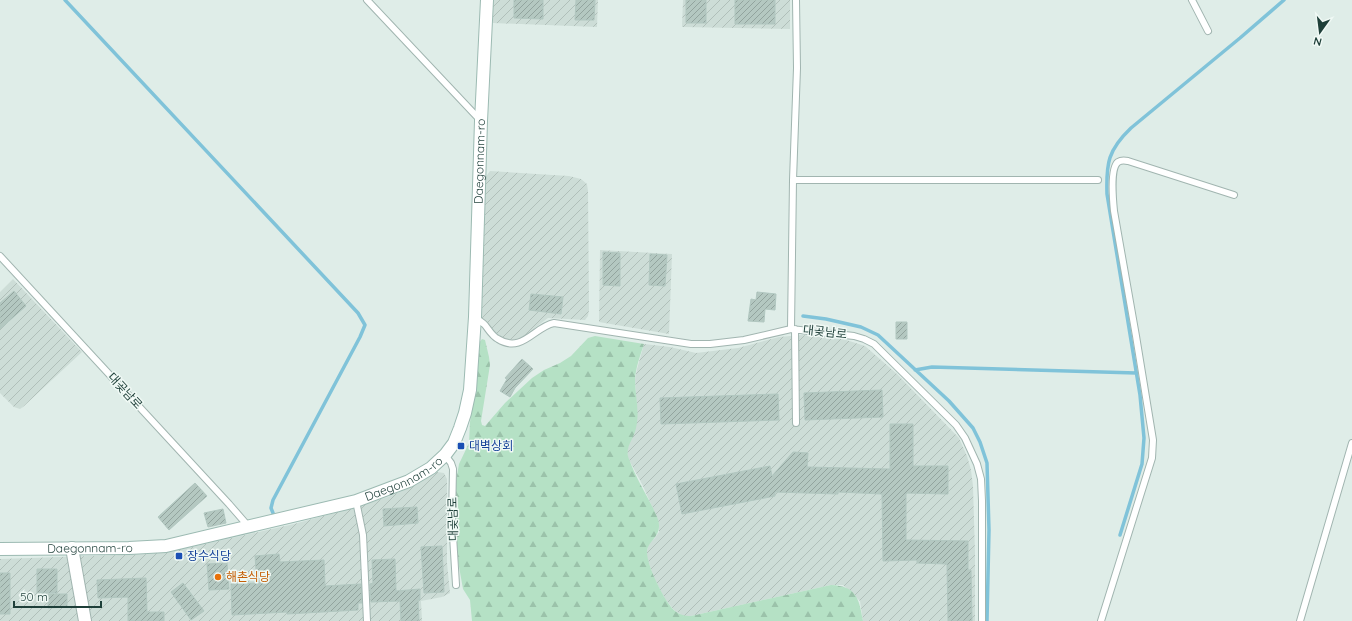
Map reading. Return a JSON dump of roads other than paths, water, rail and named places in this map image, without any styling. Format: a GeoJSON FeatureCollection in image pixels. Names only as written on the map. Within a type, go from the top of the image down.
{"type":"FeatureCollection","features":[{"type":"Feature","properties":{"kind":"street","name":"Daegonnam-ro"},"geometry":{"type":"LineString","coordinates":[[0,549],[129,548],[166,546],[356,501],[409,481],[431,468],[445,455],[454,443],[465,413],[470,390],[475,317],[481,121],[487,0]]}},
{"type":"Feature","properties":{"kind":"street"},"geometry":{"type":"LineString","coordinates":[[72,548],[85,621]]}},
{"type":"Feature","properties":{"kind":"lane"},"geometry":{"type":"LineString","coordinates":[[367,0],[481,121]]}},
{"type":"Feature","properties":{"kind":"lane"},"geometry":{"type":"LineString","coordinates":[[796,0],[797,68],[793,180],[793,329],[796,423]]}},
{"type":"Feature","properties":{"kind":"lane"},"geometry":{"type":"LineString","coordinates":[[1192,0],[1208,31]]}},
{"type":"Feature","properties":{"kind":"lane"},"geometry":{"type":"LineString","coordinates":[[1102,621],[1152,458],[1153,449],[1153,440],[1136,336],[1114,211],[1112,190],[1115,167],[1117,162],[1122,160],[1128,161],[1234,195]]}},
{"type":"Feature","properties":{"kind":"lane"},"geometry":{"type":"LineString","coordinates":[[793,180],[1098,180]]}},
{"type":"Feature","properties":{"kind":"lane","name":"대곶남로"},"geometry":{"type":"LineString","coordinates":[[0,256],[224,498],[249,527]]}},
{"type":"Feature","properties":{"kind":"lane","name":"대곶남로"},"geometry":{"type":"LineString","coordinates":[[475,317],[483,323],[496,338],[502,342],[510,343],[525,340],[548,324],[554,323],[691,344],[744,340],[793,329],[854,336],[874,344],[948,418],[965,438],[977,464],[981,479],[982,502],[982,621]]}},
{"type":"Feature","properties":{"kind":"lane"},"geometry":{"type":"LineString","coordinates":[[1300,621],[1352,444]]}},
{"type":"Feature","properties":{"kind":"lane","name":"대곶남로"},"geometry":{"type":"LineString","coordinates":[[445,455],[451,463],[453,470],[452,519],[456,585]]}},
{"type":"Feature","properties":{"kind":"lane"},"geometry":{"type":"LineString","coordinates":[[356,501],[363,535],[367,621]]}},
{"type":"Feature","properties":{"kind":"waterway"},"geometry":{"type":"LineString","coordinates":[[65,0],[358,313],[365,325],[273,500],[271,508],[273,513]]}},
{"type":"Feature","properties":{"kind":"waterway"},"geometry":{"type":"LineString","coordinates":[[1120,535],[1142,464],[1144,438],[1140,395],[1107,194],[1107,174],[1110,158],[1117,143],[1131,128],[1284,0]]}},
{"type":"Feature","properties":{"kind":"waterway"},"geometry":{"type":"LineString","coordinates":[[803,316],[826,319],[861,327],[878,335],[949,401],[973,428],[980,442],[987,463],[989,530],[987,621]]}},
{"type":"Feature","properties":{"kind":"waterway"},"geometry":{"type":"LineString","coordinates":[[915,370],[932,367],[1136,373]]}},
{"type":"Feature","properties":{"kind":"place","name":"대벽상회"},"geometry":{"type":"Point","coordinates":[461,446]}},
{"type":"Feature","properties":{"kind":"place","name":"장수식당"},"geometry":{"type":"Point","coordinates":[179,556]}},
{"type":"Feature","properties":{"kind":"place","name":"해촌식당"},"geometry":{"type":"Point","coordinates":[218,577]}}]}
